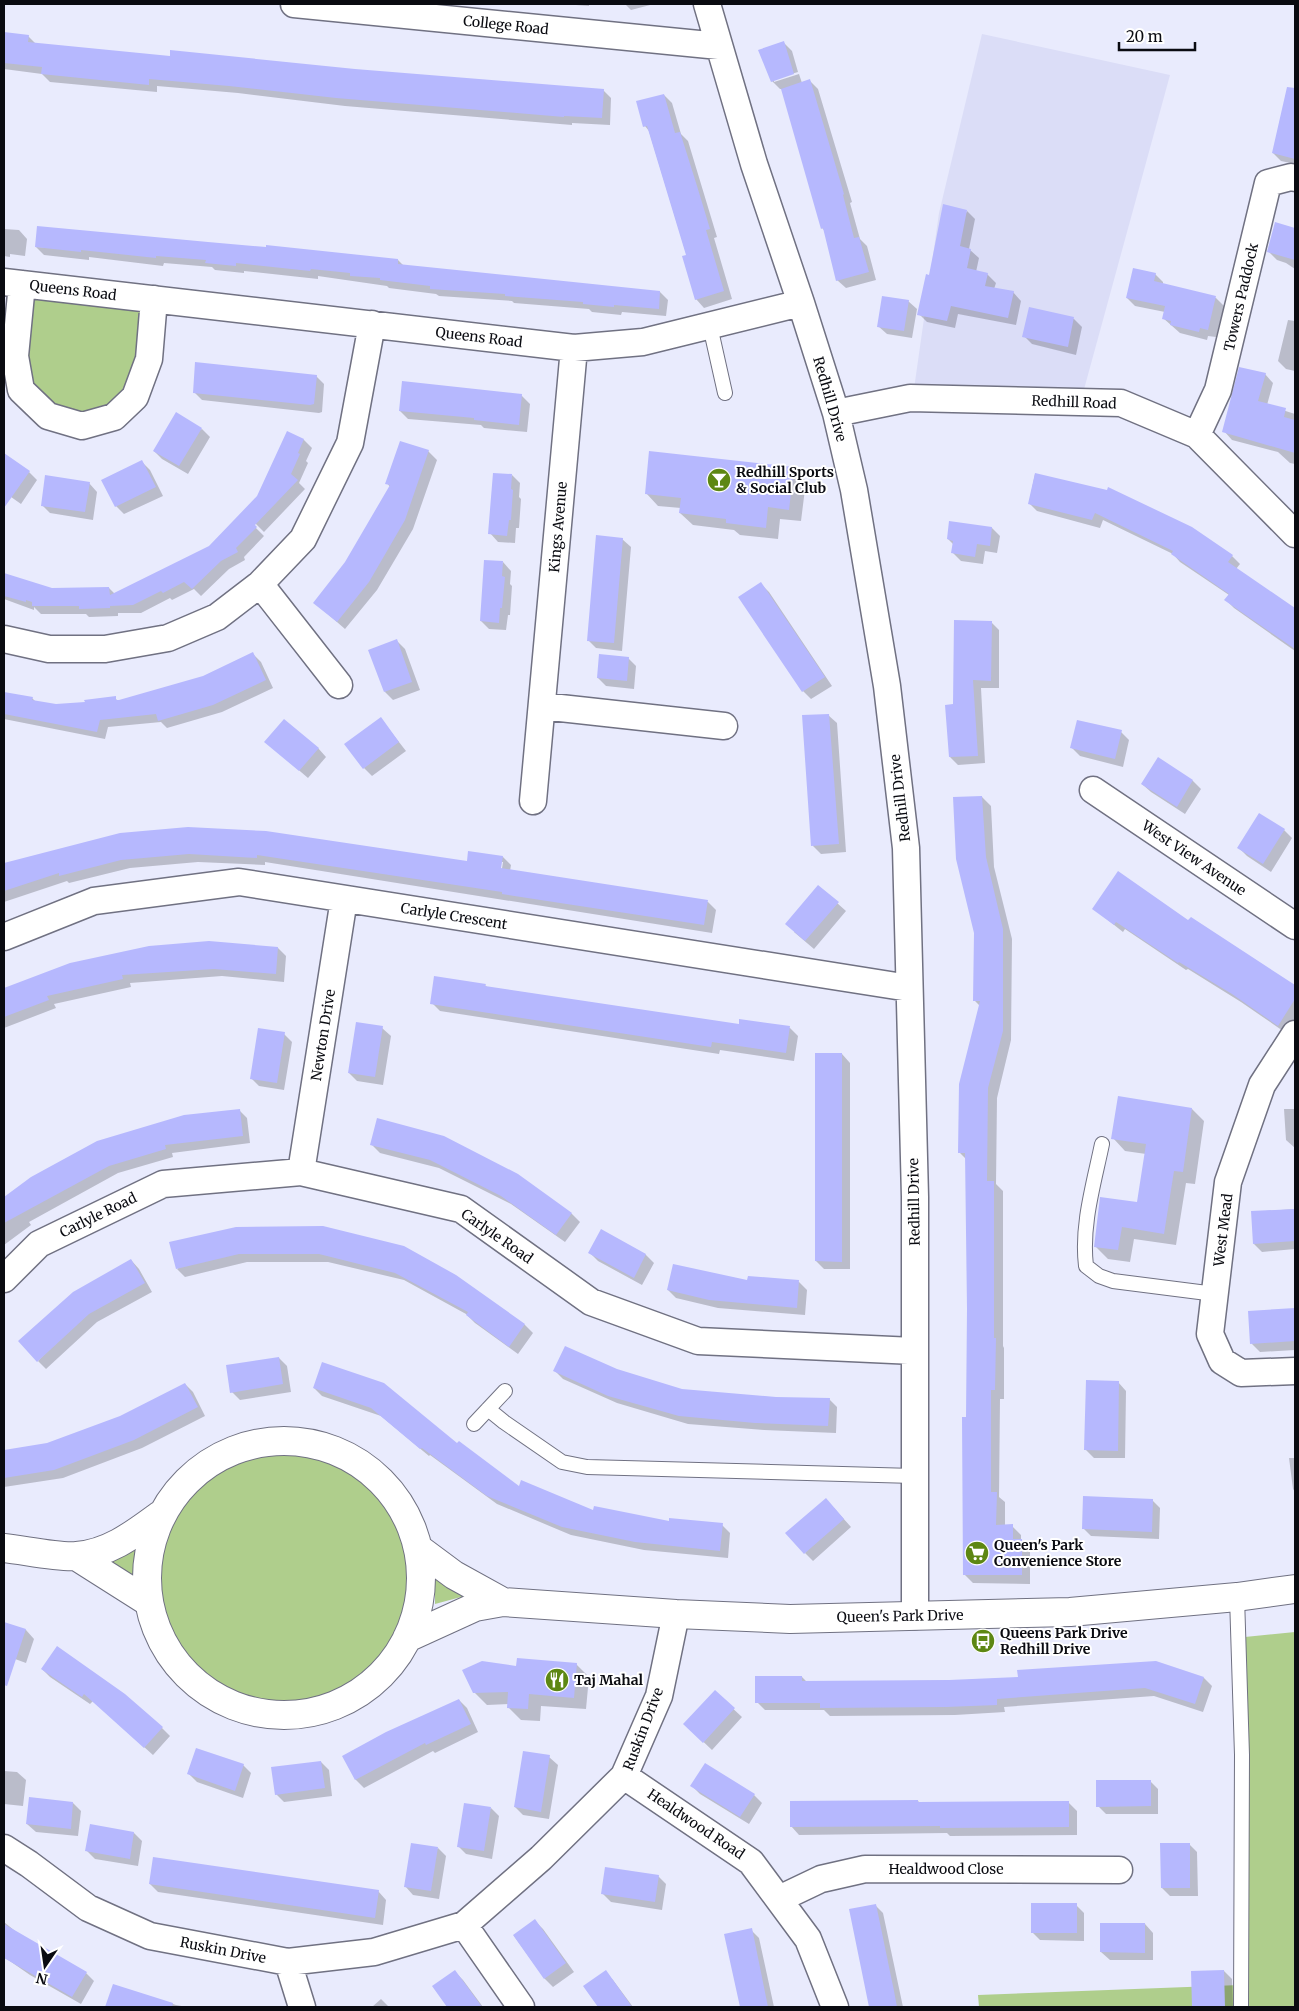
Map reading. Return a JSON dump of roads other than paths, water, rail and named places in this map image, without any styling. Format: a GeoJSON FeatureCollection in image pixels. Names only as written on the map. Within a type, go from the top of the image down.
{"type":"FeatureCollection","features":[{"type":"Feature","properties":{"kind":"street","name":"College Road"},"geometry":{"type":"LineString","coordinates":[[294,4],[719,46]]}},
{"type":"Feature","properties":{"kind":"street","name":"Redhill Drive"},"geometry":{"type":"LineString","coordinates":[[707,4],[754,164],[836,413],[854,490],[887,686],[906,848],[915,1196],[915,1616]]}},
{"type":"Feature","properties":{"kind":"street","name":"Towers Paddock"},"geometry":{"type":"LineString","coordinates":[[1197,435],[1218,390],[1268,183],[1291,177],[1295,178]]}},
{"type":"Feature","properties":{"kind":"street","name":"Queens Road"},"geometry":{"type":"LineString","coordinates":[[154,299],[149,359],[135,397],[114,417],[82,426],[48,416],[21,390],[15,356],[13,283],[154,299],[372,324],[574,348],[643,342],[801,303]]}},
{"type":"Feature","properties":{"kind":"street"},"geometry":{"type":"LineString","coordinates":[[4,639],[49,649],[105,649],[168,638],[217,617],[260,584],[303,539],[350,443],[372,324]]}},
{"type":"Feature","properties":{"kind":"street","name":"Kings Avenue"},"geometry":{"type":"LineString","coordinates":[[533,801],[574,348]]}},
{"type":"Feature","properties":{"kind":"street","name":"Redhill Road"},"geometry":{"type":"LineString","coordinates":[[836,413],[910,398],[1121,403],[1197,435],[1295,534]]}},
{"type":"Feature","properties":{"kind":"street"},"geometry":{"type":"LineString","coordinates":[[260,584],[339,685]]}},
{"type":"Feature","properties":{"kind":"street"},"geometry":{"type":"LineString","coordinates":[[542,706],[724,726]]}},
{"type":"Feature","properties":{"kind":"street","name":"West View Avenue"},"geometry":{"type":"LineString","coordinates":[[1093,790],[1295,926]]}},
{"type":"Feature","properties":{"kind":"street","name":"Carlyle Crescent"},"geometry":{"type":"LineString","coordinates":[[4,937],[94,901],[239,882],[909,988]]}},
{"type":"Feature","properties":{"kind":"street","name":"Newton Drive"},"geometry":{"type":"LineString","coordinates":[[301,1172],[344,899]]}},
{"type":"Feature","properties":{"kind":"street","name":"West Mead"},"geometry":{"type":"LineString","coordinates":[[1295,1034],[1262,1085],[1228,1182],[1210,1334],[1222,1361],[1241,1373],[1295,1370]]}},
{"type":"Feature","properties":{"kind":"street","name":"Carlyle Road"},"geometry":{"type":"LineString","coordinates":[[4,1279],[39,1244],[163,1184],[301,1172],[461,1209],[591,1302],[698,1341],[914,1351]]}},
{"type":"Feature","properties":{"kind":"street"},"geometry":{"type":"LineString","coordinates":[[4,1548],[76,1556],[100,1552],[128,1538],[160,1515],[186,1480],[222,1454],[264,1441],[308,1442],[350,1456],[385,1484],[409,1520],[419,1550],[422,1580],[419,1602],[407,1638],[391,1664],[370,1686],[344,1702],[315,1712],[292,1714],[254,1712],[225,1703],[189,1678],[162,1643],[147,1601],[146,1557],[160,1515]]}},
{"type":"Feature","properties":{"kind":"street","name":"Queen's Park Drive"},"geometry":{"type":"LineString","coordinates":[[419,1550],[454,1575],[504,1602]]}},
{"type":"Feature","properties":{"kind":"street"},"geometry":{"type":"LineString","coordinates":[[76,1556],[147,1601]]}},
{"type":"Feature","properties":{"kind":"street","name":"Queen's Park Drive"},"geometry":{"type":"LineString","coordinates":[[407,1638],[467,1610],[504,1602],[676,1614],[790,1619],[1070,1612],[1221,1597],[1238,1597],[1295,1589]]}},
{"type":"Feature","properties":{"kind":"street","name":"Ruskin Drive"},"geometry":{"type":"LineString","coordinates":[[4,1848],[29,1864],[88,1908],[150,1936],[288,1962],[374,1952],[464,1925],[541,1858],[624,1776],[659,1696],[676,1614]]}},
{"type":"Feature","properties":{"kind":"street","name":"Healdwood Road"},"geometry":{"type":"LineString","coordinates":[[624,1776],[751,1862],[808,1939],[835,2007]]}},
{"type":"Feature","properties":{"kind":"street","name":"Healdwood Close"},"geometry":{"type":"LineString","coordinates":[[779,1899],[821,1879],[865,1869],[1119,1870]]}},
{"type":"Feature","properties":{"kind":"street"},"geometry":{"type":"LineString","coordinates":[[464,1925],[521,2007]]}},
{"type":"Feature","properties":{"kind":"street"},"geometry":{"type":"LineString","coordinates":[[288,1962],[302,2007]]}},
{"type":"Feature","properties":{"kind":"lane"},"geometry":{"type":"LineString","coordinates":[[710,326],[725,393]]}},
{"type":"Feature","properties":{"kind":"lane"},"geometry":{"type":"LineString","coordinates":[[1102,1144],[1086,1224],[1084,1248],[1086,1266],[1099,1276],[1113,1281],[1215,1294]]}},
{"type":"Feature","properties":{"kind":"lane"},"geometry":{"type":"LineString","coordinates":[[474,1424],[505,1391]]}},
{"type":"Feature","properties":{"kind":"lane"},"geometry":{"type":"LineString","coordinates":[[488,1409],[562,1462],[587,1467],[914,1476]]}},
{"type":"Feature","properties":{"kind":"lane"},"geometry":{"type":"LineString","coordinates":[[1238,1597],[1242,1755],[1240,2007]]}},
{"type":"Feature","properties":{"kind":"place","name":"Redhill Sports & Social Club"},"geometry":{"type":"Point","coordinates":[719,480]}},
{"type":"Feature","properties":{"kind":"place","name":"Queen's Park Convenience Store"},"geometry":{"type":"Point","coordinates":[977,1553]}},
{"type":"Feature","properties":{"kind":"place","name":"Queens Park Drive Redhill Drive"},"geometry":{"type":"Point","coordinates":[983,1641]}},
{"type":"Feature","properties":{"kind":"place","name":"Taj Mahal"},"geometry":{"type":"Point","coordinates":[557,1680]}}]}
